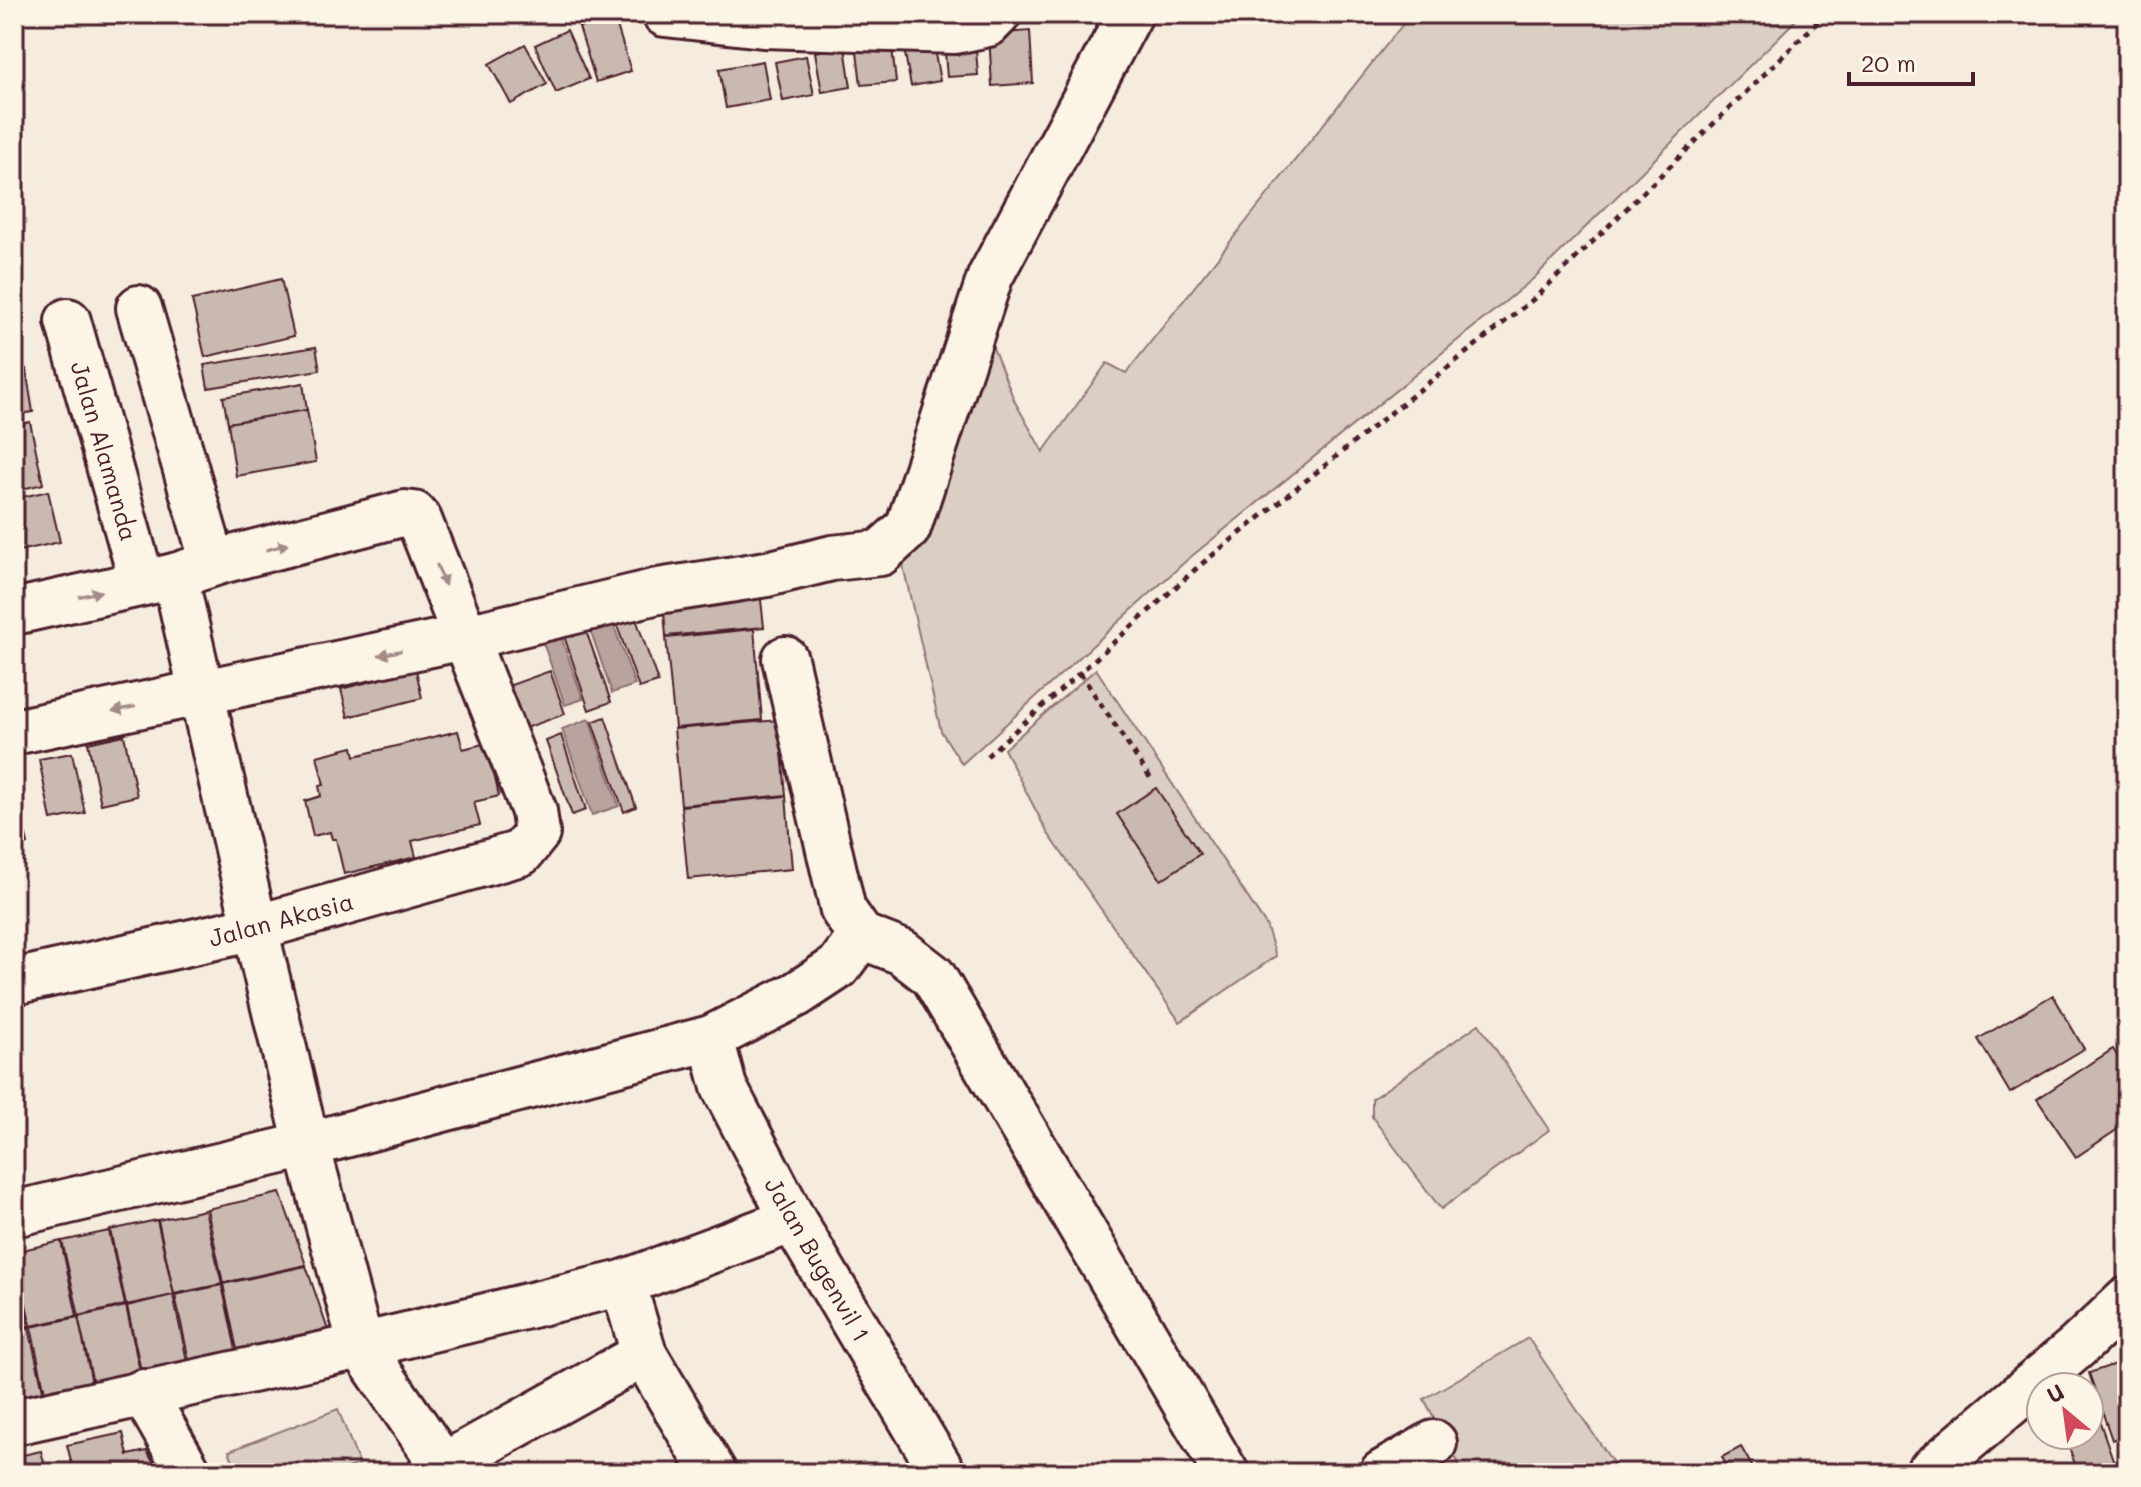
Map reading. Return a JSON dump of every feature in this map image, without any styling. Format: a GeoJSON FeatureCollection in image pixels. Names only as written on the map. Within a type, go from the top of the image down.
{"type":"FeatureCollection","features":[{"type":"Feature","properties":{"kind":"street"},"geometry":{"type":"LineString","coordinates":[[665,14],[955,31],[988,24],[998,14]]}},
{"type":"Feature","properties":{"kind":"street"},"geometry":{"type":"LineString","coordinates":[[14,732],[467,637],[658,591],[767,574],[832,558],[880,553],[908,528],[990,277],[1130,14]]}},
{"type":"Feature","properties":{"kind":"street"},"geometry":{"type":"LineString","coordinates":[[139,308],[177,573],[201,693],[307,1145],[361,1346],[441,1471],[644,1354]]}},
{"type":"Feature","properties":{"kind":"street","name":"Jalan Alamanda"},"geometry":{"type":"LineString","coordinates":[[68,321],[177,573]]}},
{"type":"Feature","properties":{"kind":"street"},"geometry":{"type":"LineString","coordinates":[[14,612],[405,513],[414,514],[419,520],[467,637]]}},
{"type":"Feature","properties":{"kind":"street","name":"Jalan Akasia"},"geometry":{"type":"LineString","coordinates":[[14,982],[255,928],[521,853],[537,833],[534,811],[467,637]]}},
{"type":"Feature","properties":{"kind":"street"},"geometry":{"type":"LineString","coordinates":[[785,659],[843,910],[861,936],[902,952],[933,976],[1226,1473]]}},
{"type":"Feature","properties":{"kind":"street"},"geometry":{"type":"LineString","coordinates":[[14,1214],[307,1145],[711,1038],[797,994],[838,967],[861,936]]}},
{"type":"Feature","properties":{"kind":"street","name":"Jalan Bugenvil 1"},"geometry":{"type":"LineString","coordinates":[[711,1038],[724,1087],[793,1220],[943,1473]]}},
{"type":"Feature","properties":{"kind":"street"},"geometry":{"type":"LineString","coordinates":[[14,1422],[361,1346],[623,1283],[793,1220]]}},
{"type":"Feature","properties":{"kind":"street"},"geometry":{"type":"LineString","coordinates":[[623,1283],[644,1354],[714,1473]]}},
{"type":"Feature","properties":{"kind":"street"},"geometry":{"type":"LineString","coordinates":[[1928,1473],[2078,1346],[2127,1300]]}},
{"type":"Feature","properties":{"kind":"street"},"geometry":{"type":"LineString","coordinates":[[143,1392],[189,1473]]}},
{"type":"Feature","properties":{"kind":"street"},"geometry":{"type":"LineString","coordinates":[[1382,1473],[1434,1443]]}},
{"type":"Feature","properties":{"kind":"path"},"geometry":{"type":"LineString","coordinates":[[987,756],[1199,566],[1536,297],[1826,14]]}},
{"type":"Feature","properties":{"kind":"path"},"geometry":{"type":"LineString","coordinates":[[1080,673],[1151,779]]}},
{"type":"Feature","properties":{"kind":"shaded area"},"geometry":{"type":"Polygon","coordinates":[[[1411,14],[1802,14],[1533,279],[1187,560],[962,764],[941,731],[902,561],[989,338],[1015,402],[1043,452],[1107,363],[1126,373],[1411,14]]]}},
{"type":"Feature","properties":{"kind":"shaded area"},"geometry":{"type":"Polygon","coordinates":[[[610,615],[635,685],[612,693],[588,623],[610,615]]]}},
{"type":"Feature","properties":{"kind":"shaded area"},"geometry":{"type":"Polygon","coordinates":[[[558,628],[583,699],[565,705],[540,634],[558,628]]]}},
{"type":"Feature","properties":{"kind":"shaded area"},"geometry":{"type":"Polygon","coordinates":[[[1096,669],[1266,925],[1276,956],[1180,1022],[1047,832],[1004,749],[1096,669]]]}},
{"type":"Feature","properties":{"kind":"shaded area"},"geometry":{"type":"Polygon","coordinates":[[[589,719],[619,806],[592,815],[562,729],[589,719]]]}},
{"type":"Feature","properties":{"kind":"shaded area"},"geometry":{"type":"Polygon","coordinates":[[[1479,1024],[1549,1130],[1441,1209],[1372,1117],[1372,1099],[1479,1024]]]}},
{"type":"Feature","properties":{"kind":"shaded area"},"geometry":{"type":"Polygon","coordinates":[[[1528,1338],[1620,1473],[1464,1473],[1424,1399],[1528,1338]]]}},
{"type":"Feature","properties":{"kind":"shaded area"},"geometry":{"type":"Polygon","coordinates":[[[338,1409],[359,1464],[334,1473],[238,1473],[229,1451],[338,1409]]]}},
{"type":"Feature","properties":{"kind":"building"},"geometry":{"type":"Polygon","coordinates":[[[614,16],[631,71],[596,82],[579,27],[614,16]]]}},
{"type":"Feature","properties":{"kind":"building"},"geometry":{"type":"Polygon","coordinates":[[[567,30],[589,79],[556,93],[535,45],[567,30]]]}},
{"type":"Feature","properties":{"kind":"building"},"geometry":{"type":"Polygon","coordinates":[[[1030,31],[1033,83],[992,86],[989,34],[1030,31]]]}},
{"type":"Feature","properties":{"kind":"building"},"geometry":{"type":"Polygon","coordinates":[[[932,38],[940,81],[911,86],[903,43],[932,38]]]}},
{"type":"Feature","properties":{"kind":"building"},"geometry":{"type":"Polygon","coordinates":[[[975,38],[978,75],[947,77],[944,41],[975,38]]]}},
{"type":"Feature","properties":{"kind":"building"},"geometry":{"type":"Polygon","coordinates":[[[891,40],[896,82],[861,85],[856,43],[891,40]]]}},
{"type":"Feature","properties":{"kind":"building"},"geometry":{"type":"Polygon","coordinates":[[[525,44],[547,84],[511,104],[489,64],[525,44]]]}},
{"type":"Feature","properties":{"kind":"building"},"geometry":{"type":"Polygon","coordinates":[[[845,47],[851,87],[822,92],[815,52],[845,47]]]}},
{"type":"Feature","properties":{"kind":"building"},"geometry":{"type":"Polygon","coordinates":[[[806,56],[814,95],[783,101],[775,62],[806,56]]]}},
{"type":"Feature","properties":{"kind":"building"},"geometry":{"type":"Polygon","coordinates":[[[763,61],[770,100],[726,108],[719,69],[763,61]]]}},
{"type":"Feature","properties":{"kind":"building"},"geometry":{"type":"Polygon","coordinates":[[[281,279],[294,336],[205,357],[192,300],[281,279]]]}},
{"type":"Feature","properties":{"kind":"building"},"geometry":{"type":"Polygon","coordinates":[[[316,347],[320,370],[208,388],[204,365],[316,347]]]}},
{"type":"Feature","properties":{"kind":"building"},"geometry":{"type":"Polygon","coordinates":[[[26,369],[33,412],[14,415],[14,371],[26,369]]]}},
{"type":"Feature","properties":{"kind":"building"},"geometry":{"type":"Polygon","coordinates":[[[303,383],[307,410],[228,423],[223,397],[303,383]]]}},
{"type":"Feature","properties":{"kind":"building"},"geometry":{"type":"Polygon","coordinates":[[[307,410],[316,462],[236,476],[228,423],[307,410]]]}},
{"type":"Feature","properties":{"kind":"building"},"geometry":{"type":"Polygon","coordinates":[[[30,422],[43,484],[14,491],[14,426],[30,422]]]}},
{"type":"Feature","properties":{"kind":"building"},"geometry":{"type":"Polygon","coordinates":[[[48,491],[60,542],[14,552],[14,499],[48,491]]]}},
{"type":"Feature","properties":{"kind":"building"},"geometry":{"type":"Polygon","coordinates":[[[760,591],[764,627],[666,636],[663,600],[760,591]]]}},
{"type":"Feature","properties":{"kind":"building"},"geometry":{"type":"Polygon","coordinates":[[[632,607],[658,682],[639,688],[613,614],[632,607]]]}},
{"type":"Feature","properties":{"kind":"building"},"geometry":{"type":"Polygon","coordinates":[[[583,622],[611,702],[589,710],[562,630],[583,622]]]}},
{"type":"Feature","properties":{"kind":"building"},"geometry":{"type":"Polygon","coordinates":[[[754,629],[762,720],[675,728],[666,638],[754,629]]]}},
{"type":"Feature","properties":{"kind":"building"},"geometry":{"type":"Polygon","coordinates":[[[416,670],[422,698],[348,717],[341,689],[416,670]]]}},
{"type":"Feature","properties":{"kind":"building"},"geometry":{"type":"Polygon","coordinates":[[[550,671],[565,714],[523,729],[508,686],[550,671]]]}},
{"type":"Feature","properties":{"kind":"building"},"geometry":{"type":"Polygon","coordinates":[[[605,717],[636,807],[624,812],[592,722],[605,717]]]}},
{"type":"Feature","properties":{"kind":"building"},"geometry":{"type":"Polygon","coordinates":[[[779,720],[786,795],[681,805],[674,729],[779,720]]]}},
{"type":"Feature","properties":{"kind":"building"},"geometry":{"type":"Polygon","coordinates":[[[458,731],[463,749],[487,743],[499,796],[474,802],[480,825],[412,841],[416,857],[344,874],[336,839],[332,839],[330,832],[313,836],[305,801],[321,796],[319,786],[324,785],[317,756],[353,747],[355,756],[458,731]]]}},
{"type":"Feature","properties":{"kind":"building"},"geometry":{"type":"Polygon","coordinates":[[[124,735],[137,796],[101,804],[88,743],[124,735]]]}},
{"type":"Feature","properties":{"kind":"building"},"geometry":{"type":"Polygon","coordinates":[[[561,735],[586,810],[572,815],[546,741],[561,735]]]}},
{"type":"Feature","properties":{"kind":"building"},"geometry":{"type":"Polygon","coordinates":[[[72,753],[85,813],[51,820],[39,759],[72,753]]]}},
{"type":"Feature","properties":{"kind":"building"},"geometry":{"type":"Polygon","coordinates":[[[14,787],[28,844],[14,848],[14,787]]]}},
{"type":"Feature","properties":{"kind":"building"},"geometry":{"type":"Polygon","coordinates":[[[1156,788],[1200,854],[1161,880],[1117,814],[1156,788]]]}},
{"type":"Feature","properties":{"kind":"building"},"geometry":{"type":"Polygon","coordinates":[[[786,796],[792,869],[688,879],[681,806],[786,796]]]}},
{"type":"Feature","properties":{"kind":"building"},"geometry":{"type":"Polygon","coordinates":[[[2053,995],[2084,1049],[2010,1093],[1978,1039],[2053,995]]]}},
{"type":"Feature","properties":{"kind":"building"},"geometry":{"type":"Polygon","coordinates":[[[2113,1049],[2127,1071],[2127,1123],[2076,1157],[2037,1099],[2113,1049]]]}},
{"type":"Feature","properties":{"kind":"building"},"geometry":{"type":"Polygon","coordinates":[[[280,1193],[306,1265],[223,1283],[207,1209],[280,1193]]]}},
{"type":"Feature","properties":{"kind":"building"},"geometry":{"type":"Polygon","coordinates":[[[205,1210],[222,1284],[174,1294],[158,1220],[205,1210]]]}},
{"type":"Feature","properties":{"kind":"building"},"geometry":{"type":"Polygon","coordinates":[[[157,1220],[174,1295],[126,1305],[110,1230],[157,1220]]]}},
{"type":"Feature","properties":{"kind":"building"},"geometry":{"type":"Polygon","coordinates":[[[109,1231],[125,1305],[79,1316],[62,1241],[109,1231]]]}},
{"type":"Feature","properties":{"kind":"building"},"geometry":{"type":"Polygon","coordinates":[[[61,1241],[77,1316],[31,1326],[14,1252],[61,1241]]]}},
{"type":"Feature","properties":{"kind":"building"},"geometry":{"type":"Polygon","coordinates":[[[306,1266],[331,1339],[239,1359],[223,1284],[306,1266]]]}},
{"type":"Feature","properties":{"kind":"building"},"geometry":{"type":"Polygon","coordinates":[[[222,1285],[238,1359],[191,1370],[175,1295],[222,1285]]]}},
{"type":"Feature","properties":{"kind":"building"},"geometry":{"type":"Polygon","coordinates":[[[173,1295],[189,1370],[143,1380],[127,1306],[173,1295]]]}},
{"type":"Feature","properties":{"kind":"building"},"geometry":{"type":"Polygon","coordinates":[[[24,1302],[29,1326],[14,1330],[14,1305],[24,1302]]]}},
{"type":"Feature","properties":{"kind":"building"},"geometry":{"type":"Polygon","coordinates":[[[126,1306],[142,1381],[95,1391],[78,1317],[126,1306]]]}},
{"type":"Feature","properties":{"kind":"building"},"geometry":{"type":"Polygon","coordinates":[[[78,1317],[94,1392],[47,1402],[31,1327],[78,1317]]]}},
{"type":"Feature","properties":{"kind":"building"},"geometry":{"type":"Polygon","coordinates":[[[29,1328],[44,1395],[20,1400],[17,1384],[14,1385],[14,1331],[29,1328]]]}},
{"type":"Feature","properties":{"kind":"building"},"geometry":{"type":"Polygon","coordinates":[[[2124,1361],[2127,1369],[2127,1434],[2112,1440],[2105,1420],[2105,1371],[2095,1371],[2124,1361]]]}},
{"type":"Feature","properties":{"kind":"building"},"geometry":{"type":"Polygon","coordinates":[[[123,1433],[128,1455],[147,1451],[159,1473],[74,1473],[67,1445],[123,1433]]]}},
{"type":"Feature","properties":{"kind":"building"},"geometry":{"type":"Polygon","coordinates":[[[2105,1437],[2117,1471],[2078,1473],[2070,1451],[2105,1451],[2105,1437]]]}},
{"type":"Feature","properties":{"kind":"building"},"geometry":{"type":"Polygon","coordinates":[[[1741,1447],[1756,1473],[1724,1473],[1729,1470],[1722,1457],[1741,1447]]]}},
{"type":"Feature","properties":{"kind":"building"},"geometry":{"type":"Polygon","coordinates":[[[41,1451],[47,1473],[14,1473],[14,1457],[41,1451]]]}}]}
